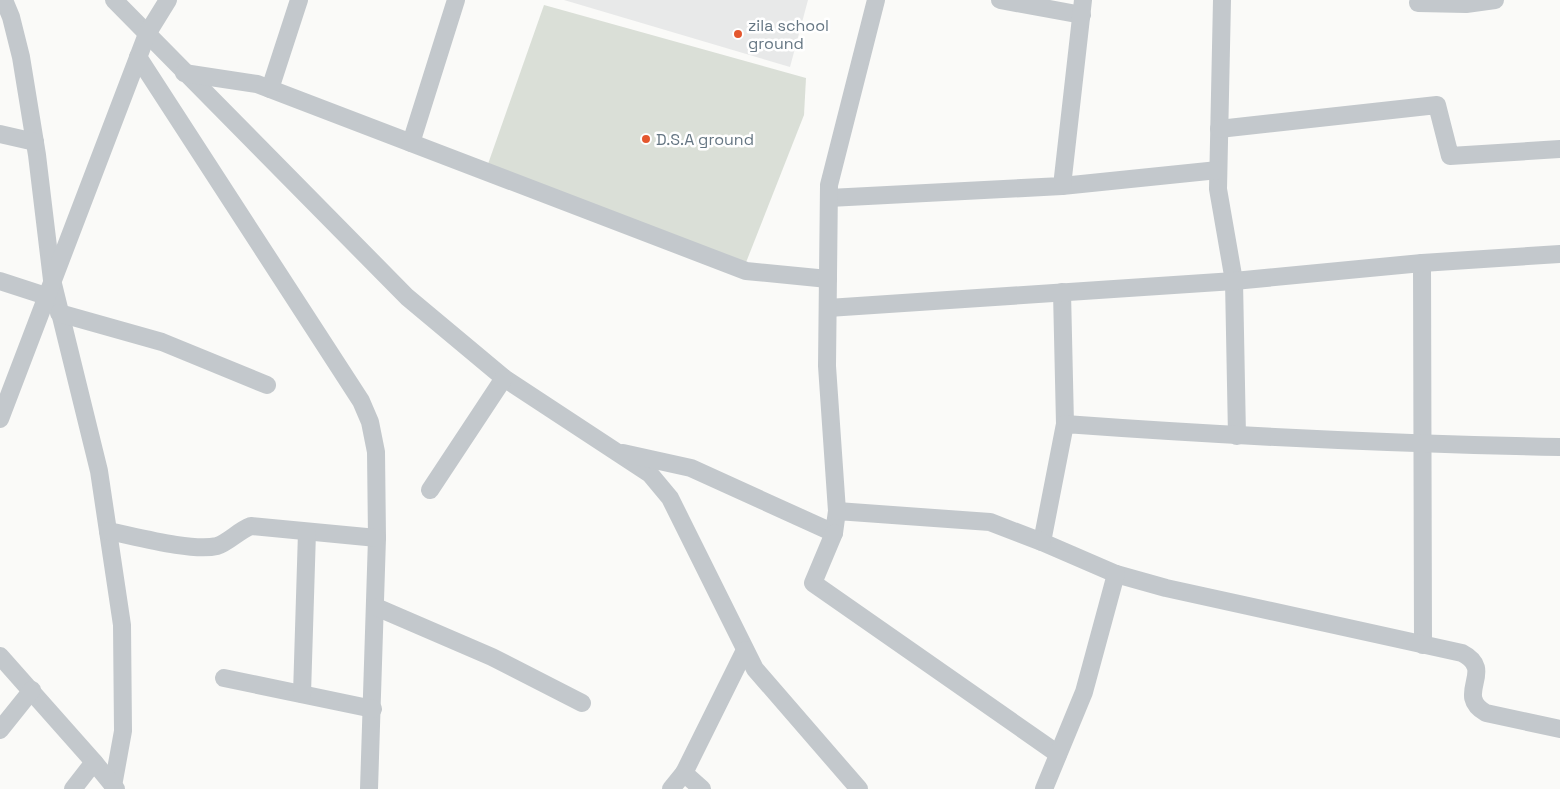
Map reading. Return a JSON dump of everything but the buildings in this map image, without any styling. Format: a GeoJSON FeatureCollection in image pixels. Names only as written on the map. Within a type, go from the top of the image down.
{"type":"FeatureCollection","features":[{"type":"Feature","properties":{"kind":"street"},"geometry":{"type":"LineString","coordinates":[[4,0],[12,17],[22,58],[35,142],[49,288],[59,313],[99,471],[122,625],[122,731],[115,788]]}},
{"type":"Feature","properties":{"kind":"street"},"geometry":{"type":"LineString","coordinates":[[114,0],[407,297],[504,378],[650,474],[670,498],[755,669],[859,789]]}},
{"type":"Feature","properties":{"kind":"street"},"geometry":{"type":"LineString","coordinates":[[0,419],[147,34],[168,0]]}},
{"type":"Feature","properties":{"kind":"street"},"geometry":{"type":"LineString","coordinates":[[270,89],[299,0]]}},
{"type":"Feature","properties":{"kind":"street"},"geometry":{"type":"LineString","coordinates":[[411,143],[456,0]]}},
{"type":"Feature","properties":{"kind":"street"},"geometry":{"type":"LineString","coordinates":[[876,0],[829,185],[827,366],[837,510],[834,532],[813,582],[1058,754]]}},
{"type":"Feature","properties":{"kind":"street"},"geometry":{"type":"LineString","coordinates":[[1000,0],[1082,8],[1062,186]]}},
{"type":"Feature","properties":{"kind":"street"},"geometry":{"type":"LineString","coordinates":[[1222,0],[1218,189],[1234,281],[1237,436]]}},
{"type":"Feature","properties":{"kind":"street"},"geometry":{"type":"LineString","coordinates":[[1418,3],[1466,4],[1495,0]]}},
{"type":"Feature","properties":{"kind":"street"},"geometry":{"type":"LineString","coordinates":[[138,57],[361,401],[370,422],[376,452],[377,538],[369,789]]}},
{"type":"Feature","properties":{"kind":"street"},"geometry":{"type":"LineString","coordinates":[[184,73],[257,84],[746,271],[828,279]]}},
{"type":"Feature","properties":{"kind":"street"},"geometry":{"type":"LineString","coordinates":[[1219,129],[1437,105],[1450,156],[1560,149]]}},
{"type":"Feature","properties":{"kind":"street"},"geometry":{"type":"LineString","coordinates":[[0,134],[35,142]]}},
{"type":"Feature","properties":{"kind":"street"},"geometry":{"type":"LineString","coordinates":[[829,198],[1062,186],[1218,170]]}},
{"type":"Feature","properties":{"kind":"street"},"geometry":{"type":"LineString","coordinates":[[828,308],[1234,281],[1422,263],[1560,254]]}},
{"type":"Feature","properties":{"kind":"street"},"geometry":{"type":"LineString","coordinates":[[1422,263],[1424,444],[1423,645]]}},
{"type":"Feature","properties":{"kind":"street"},"geometry":{"type":"LineString","coordinates":[[0,281],[49,288]]}},
{"type":"Feature","properties":{"kind":"street"},"geometry":{"type":"LineString","coordinates":[[1042,542],[1065,424],[1062,292]]}},
{"type":"Feature","properties":{"kind":"street"},"geometry":{"type":"LineString","coordinates":[[59,313],[162,342],[267,385]]}},
{"type":"Feature","properties":{"kind":"street"},"geometry":{"type":"LineString","coordinates":[[430,490],[504,378]]}},
{"type":"Feature","properties":{"kind":"street"},"geometry":{"type":"LineString","coordinates":[[1065,424],[1237,436],[1424,444],[1560,447]]}},
{"type":"Feature","properties":{"kind":"street"},"geometry":{"type":"LineString","coordinates":[[616,452],[690,468],[834,532]]}},
{"type":"Feature","properties":{"kind":"street"},"geometry":{"type":"LineString","coordinates":[[837,510],[990,522],[1116,574],[1166,588],[1462,653],[1473,658],[1477,667],[1473,697],[1476,707],[1486,713],[1560,729]]}},
{"type":"Feature","properties":{"kind":"street"},"geometry":{"type":"LineString","coordinates":[[108,531],[177,544],[211,547],[220,545],[242,529],[251,526],[377,538]]}},
{"type":"Feature","properties":{"kind":"street"},"geometry":{"type":"LineString","coordinates":[[302,694],[307,532]]}},
{"type":"Feature","properties":{"kind":"street"},"geometry":{"type":"LineString","coordinates":[[1044,789],[1084,692],[1116,574]]}},
{"type":"Feature","properties":{"kind":"street"},"geometry":{"type":"LineString","coordinates":[[376,607],[492,657],[582,703]]}},
{"type":"Feature","properties":{"kind":"street"},"geometry":{"type":"LineString","coordinates":[[671,789],[684,773],[745,650]]}},
{"type":"Feature","properties":{"kind":"street"},"geometry":{"type":"LineString","coordinates":[[0,656],[32,690],[115,788]]}},
{"type":"Feature","properties":{"kind":"street"},"geometry":{"type":"LineString","coordinates":[[224,678],[373,709]]}},
{"type":"Feature","properties":{"kind":"street"},"geometry":{"type":"LineString","coordinates":[[0,730],[32,690]]}},
{"type":"Feature","properties":{"kind":"street"},"geometry":{"type":"LineString","coordinates":[[73,789],[94,762]]}},
{"type":"Feature","properties":{"kind":"street"},"geometry":{"type":"LineString","coordinates":[[684,773],[702,789]]}},
{"type":"Feature","properties":{"kind":"shaded area","name":"zila school ground"},"geometry":{"type":"Polygon","coordinates":[[[564,0],[808,0],[790,67],[564,0]]]}},
{"type":"Feature","properties":{"kind":"shaded area","name":"D.S.A ground"},"geometry":{"type":"Polygon","coordinates":[[[544,5],[806,78],[804,115],[745,265],[488,164],[544,5]]]}},
{"type":"Feature","properties":{"kind":"place","name":"zila school ground"},"geometry":{"type":"Point","coordinates":[738,34]}},
{"type":"Feature","properties":{"kind":"place","name":"D.S.A ground"},"geometry":{"type":"Point","coordinates":[646,139]}}]}
